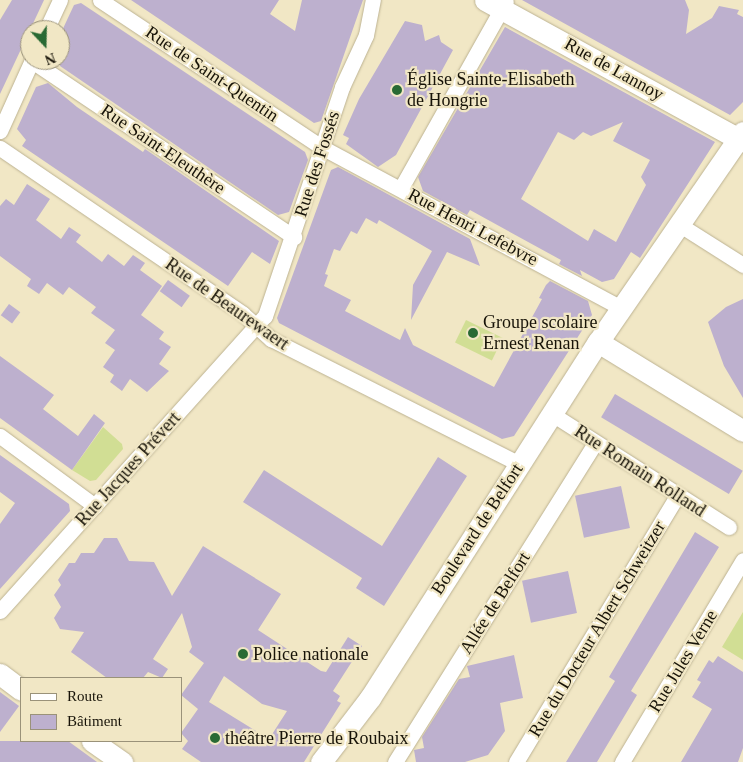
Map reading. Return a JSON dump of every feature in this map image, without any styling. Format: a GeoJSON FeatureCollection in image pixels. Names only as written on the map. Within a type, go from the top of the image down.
{"type":"FeatureCollection","features":[{"type":"Feature","properties":{"kind":"main road","name":"Rue de Lannoy"},"geometry":{"type":"LineString","coordinates":[[498,3],[742,142]]}},
{"type":"Feature","properties":{"kind":"main road","name":"Boulevard de Belfort"},"geometry":{"type":"LineString","coordinates":[[330,760],[552,414],[685,229],[742,142]]}},
{"type":"Feature","properties":{"kind":"main road","name":"Boulevard de Belfort"},"geometry":{"type":"LineString","coordinates":[[603,344],[621,308],[685,229]]}},
{"type":"Feature","properties":{"kind":"main road"},"geometry":{"type":"LineString","coordinates":[[603,344],[743,431]]}},
{"type":"Feature","properties":{"kind":"main road"},"geometry":{"type":"LineString","coordinates":[[0,674],[20,689]]}},
{"type":"Feature","properties":{"kind":"main road"},"geometry":{"type":"LineString","coordinates":[[93,742],[113,759]]}},
{"type":"Feature","properties":{"kind":"street"},"geometry":{"type":"LineString","coordinates":[[51,20],[60,0]]}},
{"type":"Feature","properties":{"kind":"street","name":"Rue de Saint-Quentin"},"geometry":{"type":"LineString","coordinates":[[100,0],[323,148]]}},
{"type":"Feature","properties":{"kind":"street","name":"Rue des Fossés"},"geometry":{"type":"LineString","coordinates":[[257,327],[268,310],[294,237],[342,87],[366,36],[373,0]]}},
{"type":"Feature","properties":{"kind":"street"},"geometry":{"type":"LineString","coordinates":[[401,188],[498,3]]}},
{"type":"Feature","properties":{"kind":"street"},"geometry":{"type":"LineString","coordinates":[[0,131],[28,70]]}},
{"type":"Feature","properties":{"kind":"street","name":"Rue Saint-Eleuthère"},"geometry":{"type":"LineString","coordinates":[[45,70],[294,237]]}},
{"type":"Feature","properties":{"kind":"street","name":"Rue de Beaurewaert"},"geometry":{"type":"LineString","coordinates":[[0,148],[242,314],[271,339],[519,464]]}},
{"type":"Feature","properties":{"kind":"street","name":"Rue Henri Lefebvre"},"geometry":{"type":"LineString","coordinates":[[323,148],[401,188],[621,308]]}},
{"type":"Feature","properties":{"kind":"street"},"geometry":{"type":"LineString","coordinates":[[685,229],[743,265]]}},
{"type":"Feature","properties":{"kind":"street","name":"Rue Jacques Prévert"},"geometry":{"type":"LineString","coordinates":[[0,611],[257,327]]}},
{"type":"Feature","properties":{"kind":"street","name":"Rue Romain Rolland"},"geometry":{"type":"LineString","coordinates":[[552,414],[595,444],[729,527]]}},
{"type":"Feature","properties":{"kind":"street"},"geometry":{"type":"LineString","coordinates":[[0,436],[95,506]]}},
{"type":"Feature","properties":{"kind":"street","name":"Allée de Belfort"},"geometry":{"type":"LineString","coordinates":[[395,762],[595,444]]}},
{"type":"Feature","properties":{"kind":"street","name":"Rue du Docteur Albert Schweitzer"},"geometry":{"type":"LineString","coordinates":[[516,762],[677,496]]}},
{"type":"Feature","properties":{"kind":"street","name":"Rue Jules Verne"},"geometry":{"type":"LineString","coordinates":[[622,762],[743,560]]}},
{"type":"Feature","properties":{"kind":"green space"},"geometry":{"type":"Polygon","coordinates":[[[466,320],[503,338],[492,360],[455,342],[466,320]]]}},
{"type":"Feature","properties":{"kind":"green space"},"geometry":{"type":"Polygon","coordinates":[[[103,427],[122,444],[123,449],[96,480],[90,481],[72,470],[103,427]]]}},
{"type":"Feature","properties":{"kind":"green space"},"geometry":{"type":"Polygon","coordinates":[[[743,612],[743,660],[722,647],[743,612]]]}},
{"type":"Feature","properties":{"kind":"building"},"geometry":{"type":"Polygon","coordinates":[[[12,0],[44,0],[35,20],[20,20],[20,51],[0,94],[0,20],[12,0]]]}},
{"type":"Feature","properties":{"kind":"building"},"geometry":{"type":"Polygon","coordinates":[[[131,0],[279,0],[270,14],[295,31],[302,0],[363,0],[321,121],[314,123],[131,0]]]}},
{"type":"Feature","properties":{"kind":"building"},"geometry":{"type":"Polygon","coordinates":[[[522,0],[685,0],[689,10],[686,34],[712,18],[719,6],[739,10],[737,14],[743,17],[743,102],[730,115],[522,0]]]}},
{"type":"Feature","properties":{"kind":"building"},"geometry":{"type":"Polygon","coordinates":[[[81,3],[305,152],[308,160],[289,212],[278,215],[66,70],[70,70],[70,20],[67,20],[74,5],[81,3]]]}},
{"type":"Feature","properties":{"kind":"building","name":"Église Sainte-Elisabeth de Hongrie"},"geometry":{"type":"Polygon","coordinates":[[[405,21],[422,25],[425,41],[439,35],[441,42],[453,50],[396,155],[378,167],[346,144],[349,138],[343,135],[359,99],[405,21]]]}},
{"type":"Feature","properties":{"kind":"building"},"geometry":{"type":"Polygon","coordinates":[[[505,27],[715,142],[640,258],[631,252],[614,279],[602,282],[580,270],[582,276],[559,264],[561,260],[470,210],[467,215],[423,191],[418,177],[505,27]],[[623,122],[591,136],[583,132],[574,140],[558,132],[521,199],[588,241],[594,229],[616,242],[646,185],[641,177],[650,160],[613,141],[623,122]]]}},
{"type":"Feature","properties":{"kind":"building"},"geometry":{"type":"Polygon","coordinates":[[[48,83],[77,107],[143,152],[145,149],[279,241],[270,264],[252,252],[228,286],[22,146],[26,140],[17,129],[36,87],[48,83]]]}},
{"type":"Feature","properties":{"kind":"building"},"geometry":{"type":"Polygon","coordinates":[[[338,167],[470,239],[480,266],[447,252],[411,320],[413,285],[432,251],[379,220],[377,224],[366,218],[357,234],[351,231],[340,251],[334,249],[325,274],[328,275],[324,286],[351,300],[345,311],[400,340],[405,328],[413,345],[494,387],[542,299],[539,298],[550,281],[588,301],[592,315],[514,436],[502,439],[279,323],[277,318],[331,170],[338,167]]]}},
{"type":"Feature","properties":{"kind":"building"},"geometry":{"type":"Polygon","coordinates":[[[27,184],[50,199],[36,220],[61,239],[69,227],[81,235],[76,242],[102,262],[108,254],[124,266],[133,255],[145,263],[140,270],[162,286],[141,315],[164,332],[159,339],[171,347],[159,364],[169,371],[147,392],[130,379],[122,391],[110,382],[114,375],[103,367],[115,350],[105,343],[115,330],[91,313],[96,307],[69,287],[63,295],[47,283],[39,294],[27,286],[31,279],[0,256],[0,206],[6,199],[14,205],[27,184]]]}},
{"type":"Feature","properties":{"kind":"building"},"geometry":{"type":"Polygon","coordinates":[[[168,280],[190,296],[182,307],[160,291],[168,280]]]}},
{"type":"Feature","properties":{"kind":"building"},"geometry":{"type":"Polygon","coordinates":[[[743,299],[743,398],[724,366],[708,322],[726,307],[743,299]]]}},
{"type":"Feature","properties":{"kind":"building"},"geometry":{"type":"Polygon","coordinates":[[[9,304],[20,312],[12,324],[1,315],[9,304]]]}},
{"type":"Feature","properties":{"kind":"building"},"geometry":{"type":"Polygon","coordinates":[[[0,356],[54,395],[43,409],[78,436],[94,414],[105,423],[72,470],[0,418],[0,356]]]}},
{"type":"Feature","properties":{"kind":"building"},"geometry":{"type":"Polygon","coordinates":[[[615,394],[743,471],[729,494],[601,417],[615,394]]]}},
{"type":"Feature","properties":{"kind":"building"},"geometry":{"type":"Polygon","coordinates":[[[0,455],[69,504],[70,511],[0,589],[0,524],[15,503],[0,492],[0,455]]]}},
{"type":"Feature","properties":{"kind":"building"},"geometry":{"type":"Polygon","coordinates":[[[438,457],[467,476],[384,606],[356,588],[362,578],[243,502],[264,470],[382,546],[438,457]]]}},
{"type":"Feature","properties":{"kind":"building"},"geometry":{"type":"Polygon","coordinates":[[[621,486],[630,528],[584,538],[575,496],[621,486]]]}},
{"type":"Feature","properties":{"kind":"building"},"geometry":{"type":"Polygon","coordinates":[[[695,532],[719,547],[631,691],[637,695],[597,762],[566,762],[615,681],[609,677],[695,532]]]}},
{"type":"Feature","properties":{"kind":"building"},"geometry":{"type":"Polygon","coordinates":[[[104,538],[117,538],[129,561],[154,562],[172,596],[203,546],[281,594],[258,630],[321,671],[326,672],[348,637],[362,646],[333,691],[340,696],[337,701],[341,703],[304,762],[201,762],[182,749],[188,741],[182,732],[198,709],[182,696],[182,694],[204,663],[189,652],[192,647],[182,613],[153,659],[168,669],[163,677],[148,672],[144,677],[106,677],[71,652],[84,632],[60,629],[54,618],[61,607],[54,595],[61,585],[58,580],[69,563],[75,563],[81,553],[94,553],[104,538]],[[224,676],[209,702],[269,739],[287,711],[262,704],[224,676]]]}},
{"type":"Feature","properties":{"kind":"building"},"geometry":{"type":"Polygon","coordinates":[[[568,571],[577,613],[531,623],[522,581],[568,571]]]}},
{"type":"Feature","properties":{"kind":"building"},"geometry":{"type":"Polygon","coordinates":[[[514,655],[523,698],[500,703],[505,731],[488,755],[465,762],[416,762],[414,750],[424,748],[422,737],[459,679],[470,677],[467,666],[514,655]]]}},
{"type":"Feature","properties":{"kind":"building"},"geometry":{"type":"Polygon","coordinates":[[[718,656],[743,672],[743,748],[738,762],[681,762],[712,709],[692,697],[701,682],[697,680],[709,660],[713,663],[718,656]]]}},
{"type":"Feature","properties":{"kind":"building"},"geometry":{"type":"Polygon","coordinates":[[[0,692],[19,706],[0,732],[0,692]]]}},
{"type":"Feature","properties":{"kind":"building"},"geometry":{"type":"Polygon","coordinates":[[[0,741],[20,741],[69,742],[97,762],[0,762],[0,741]]]}},
{"type":"Feature","properties":{"kind":"place","name":"Église Sainte-Elisabeth de Hongrie"},"geometry":{"type":"Point","coordinates":[397,90]}},
{"type":"Feature","properties":{"kind":"place","name":"Groupe scolaire Ernest Renan"},"geometry":{"type":"Point","coordinates":[473,333]}},
{"type":"Feature","properties":{"kind":"place","name":"Police nationale"},"geometry":{"type":"Point","coordinates":[243,654]}},
{"type":"Feature","properties":{"kind":"place","name":"théâtre Pierre de Roubaix"},"geometry":{"type":"Point","coordinates":[215,738]}}]}
